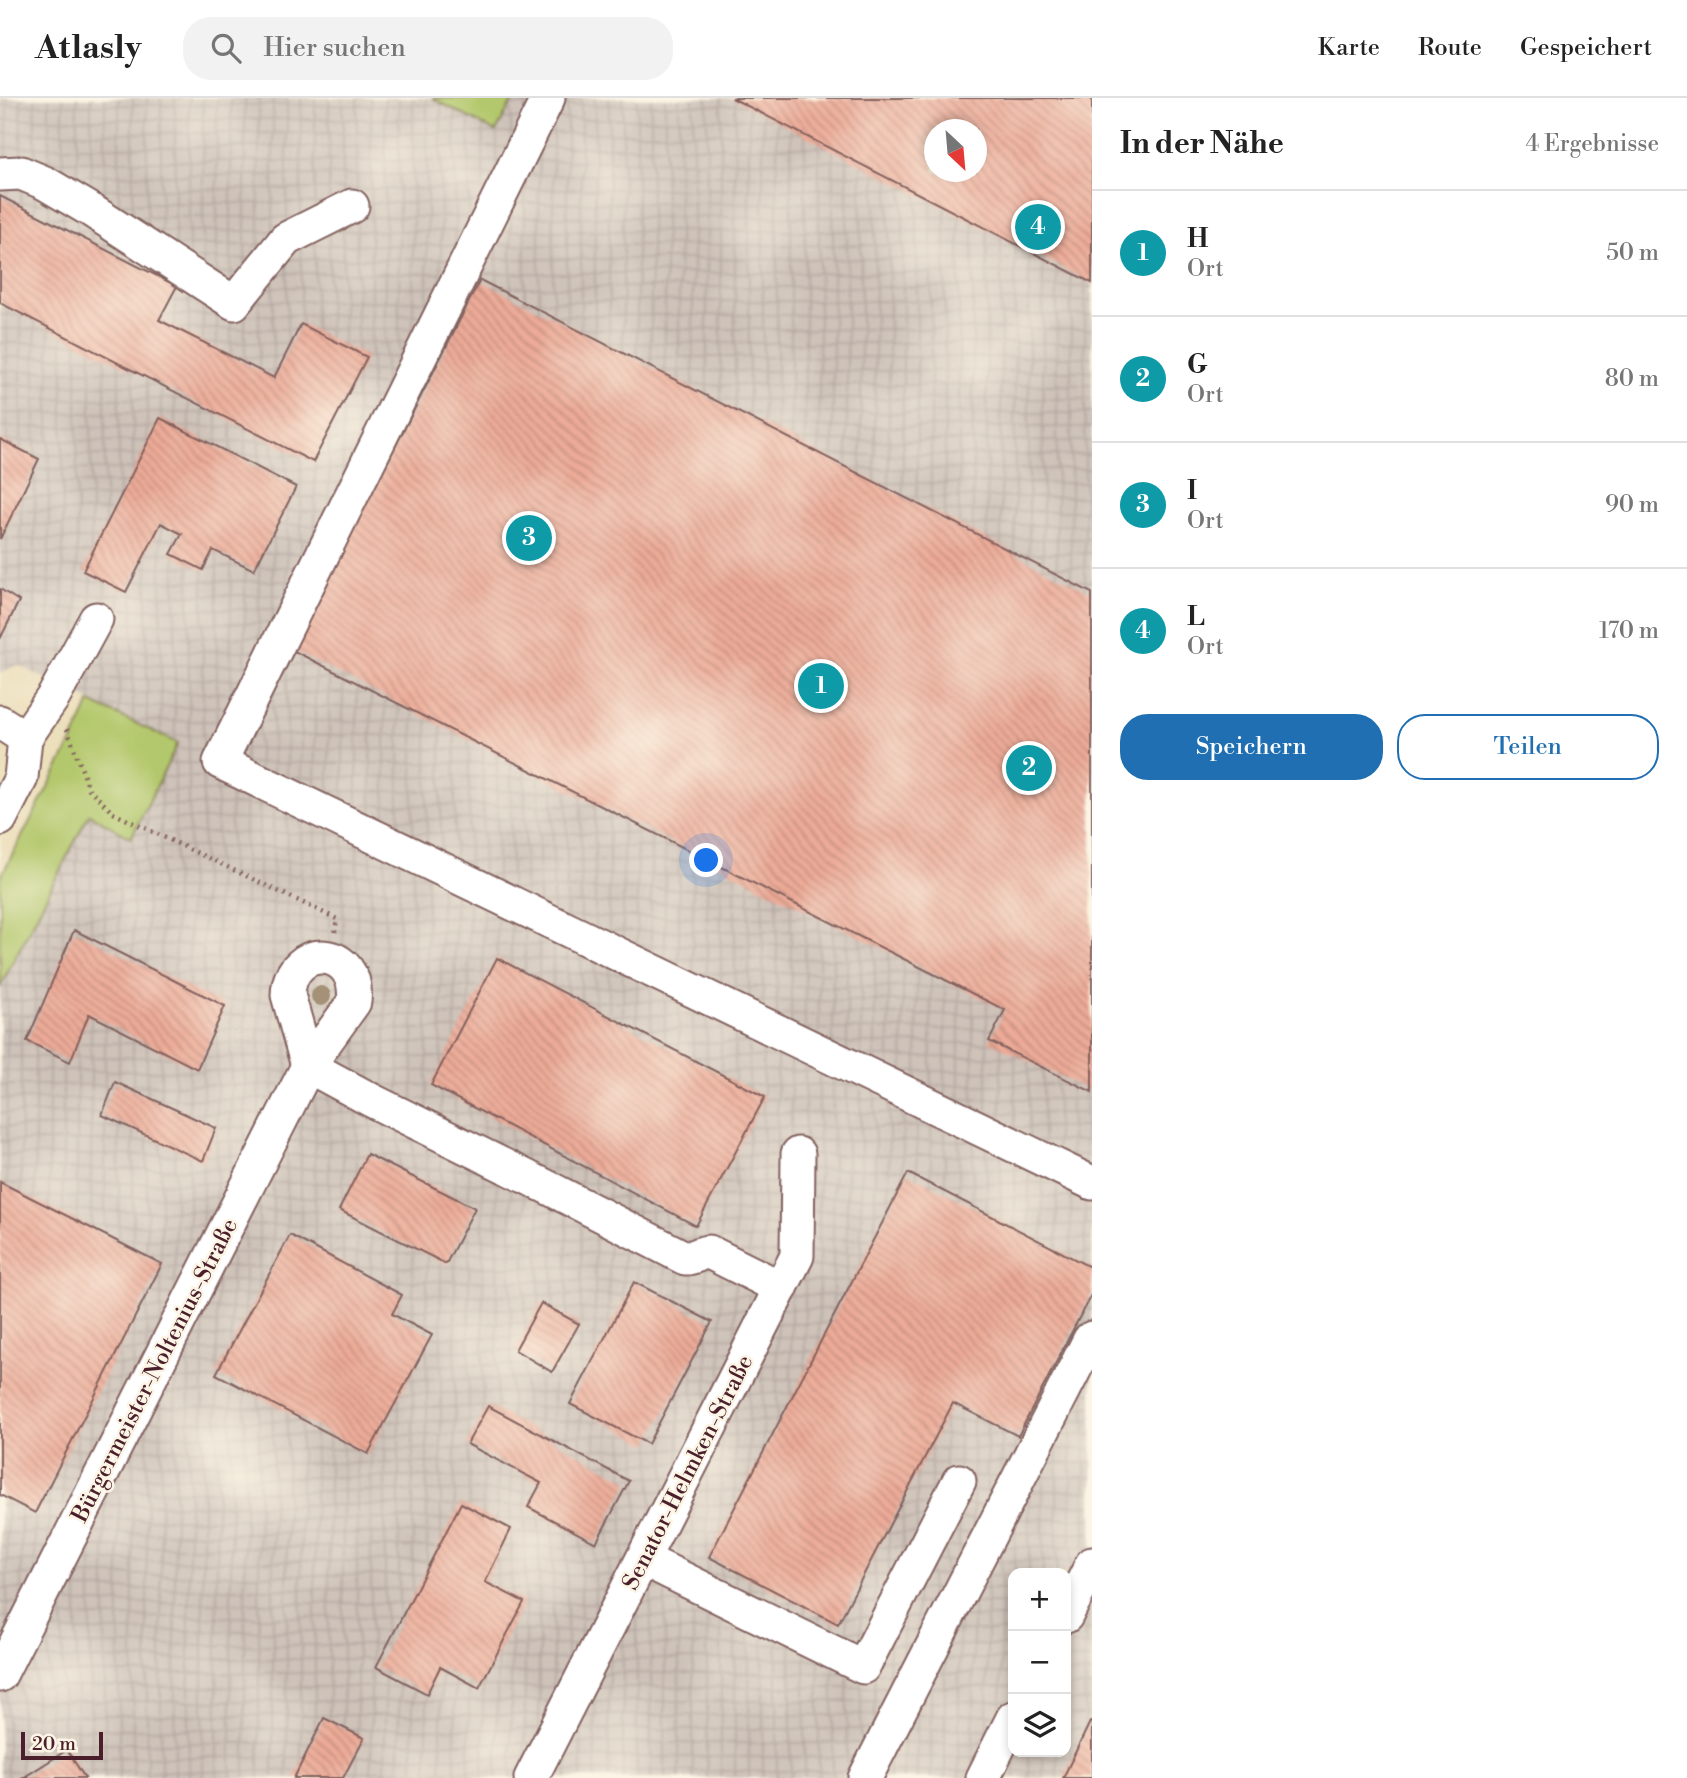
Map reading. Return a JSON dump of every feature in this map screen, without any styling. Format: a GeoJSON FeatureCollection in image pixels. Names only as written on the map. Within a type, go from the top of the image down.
{"type":"FeatureCollection","features":[{"type":"Feature","properties":{"kind":"street"},"geometry":{"type":"LineString","coordinates":[[548,98],[220,762],[1092,1184]]}},
{"type":"Feature","properties":{"kind":"street"},"geometry":{"type":"LineString","coordinates":[[0,174],[21,173],[45,183],[234,303],[286,239],[352,206]]}},
{"type":"Feature","properties":{"kind":"street"},"geometry":{"type":"LineString","coordinates":[[0,819],[21,778],[13,730],[54,696],[96,619]]}},
{"type":"Feature","properties":{"kind":"street"},"geometry":{"type":"LineString","coordinates":[[332,959],[310,959],[300,965],[288,984],[288,995],[308,1066],[685,1258],[709,1252],[781,1288]]}},
{"type":"Feature","properties":{"kind":"street","name":"Bürgermeister-Noltenius-Straße"},"geometry":{"type":"LineString","coordinates":[[1,1669],[308,1066],[354,1002],[353,979],[348,970],[332,959]]}},
{"type":"Feature","properties":{"kind":"street","name":"Senator-Helmken-Straße"},"geometry":{"type":"LineString","coordinates":[[531,1778],[797,1256],[798,1154]]}},
{"type":"Feature","properties":{"kind":"street"},"geometry":{"type":"LineString","coordinates":[[865,1778],[1092,1338]]}},
{"type":"Feature","properties":{"kind":"street"},"geometry":{"type":"LineString","coordinates":[[643,1559],[863,1667],[959,1481]]}},
{"type":"Feature","properties":{"kind":"street"},"geometry":{"type":"LineString","coordinates":[[1071,1605],[1092,1564]]}},
{"type":"Feature","properties":{"kind":"street"},"geometry":{"type":"LineString","coordinates":[[983,1778],[1008,1728]]}},
{"type":"Feature","properties":{"kind":"path"},"geometry":{"type":"LineString","coordinates":[[54,696],[89,789],[114,813],[337,919],[332,959]]}},
{"type":"Feature","properties":{"kind":"shaded area"},"geometry":{"type":"Polygon","coordinates":[[[0,98],[432,98],[496,131],[514,98],[1092,98],[1092,1778],[0,1778],[0,987],[89,814],[177,743],[18,665],[0,673],[0,98]]]}},
{"type":"Feature","properties":{"kind":"green space"},"geometry":{"type":"Polygon","coordinates":[[[432,98],[514,98],[496,132],[432,98]]]}},
{"type":"Feature","properties":{"kind":"green space"},"geometry":{"type":"Polygon","coordinates":[[[90,702],[178,743],[131,838],[89,814],[0,987],[0,878],[74,738],[90,702]]]}},
{"type":"Feature","properties":{"kind":"building"},"geometry":{"type":"Polygon","coordinates":[[[732,98],[1092,98],[1092,283],[732,98]]]}},
{"type":"Feature","properties":{"kind":"building"},"geometry":{"type":"Polygon","coordinates":[[[0,196],[177,286],[159,320],[274,378],[301,324],[367,357],[313,462],[0,303],[0,196]]]}},
{"type":"Feature","properties":{"kind":"building"},"geometry":{"type":"Polygon","coordinates":[[[480,280],[1092,593],[1092,1092],[989,1041],[1005,1010],[292,650],[480,280]]]}},
{"type":"Feature","properties":{"kind":"building"},"geometry":{"type":"Polygon","coordinates":[[[160,418],[296,487],[254,570],[213,550],[203,570],[171,554],[182,534],[161,523],[126,592],[83,571],[160,418]]]}},
{"type":"Feature","properties":{"kind":"building"},"geometry":{"type":"Polygon","coordinates":[[[0,439],[39,459],[0,539],[0,439]]]}},
{"type":"Feature","properties":{"kind":"building"},"geometry":{"type":"Polygon","coordinates":[[[0,589],[19,601],[0,639],[0,589]]]}},
{"type":"Feature","properties":{"kind":"building"},"geometry":{"type":"Polygon","coordinates":[[[74,930],[225,1006],[197,1069],[89,1014],[70,1062],[27,1041],[74,930]]]}},
{"type":"Feature","properties":{"kind":"building"},"geometry":{"type":"Polygon","coordinates":[[[497,958],[765,1097],[696,1226],[431,1085],[497,958]]]}},
{"type":"Feature","properties":{"kind":"building"},"geometry":{"type":"Polygon","coordinates":[[[115,1082],[216,1128],[203,1161],[102,1115],[115,1082]]]}},
{"type":"Feature","properties":{"kind":"building"},"geometry":{"type":"Polygon","coordinates":[[[367,1154],[475,1208],[446,1264],[339,1210],[367,1154]]]}},
{"type":"Feature","properties":{"kind":"building"},"geometry":{"type":"Polygon","coordinates":[[[908,1173],[1092,1268],[1092,1293],[1018,1436],[953,1403],[838,1624],[709,1557],[908,1173]]]}},
{"type":"Feature","properties":{"kind":"building"},"geometry":{"type":"Polygon","coordinates":[[[0,1182],[162,1264],[35,1513],[0,1495],[0,1182]]]}},
{"type":"Feature","properties":{"kind":"building"},"geometry":{"type":"Polygon","coordinates":[[[290,1235],[402,1295],[392,1314],[432,1335],[368,1454],[216,1374],[290,1235]]]}},
{"type":"Feature","properties":{"kind":"building"},"geometry":{"type":"Polygon","coordinates":[[[634,1282],[712,1322],[648,1444],[570,1404],[634,1282]]]}},
{"type":"Feature","properties":{"kind":"building"},"geometry":{"type":"Polygon","coordinates":[[[541,1303],[579,1324],[552,1372],[515,1350],[541,1303]]]}},
{"type":"Feature","properties":{"kind":"building"},"geometry":{"type":"Polygon","coordinates":[[[488,1406],[629,1481],[596,1543],[528,1507],[541,1483],[467,1444],[488,1406]]]}},
{"type":"Feature","properties":{"kind":"building"},"geometry":{"type":"Polygon","coordinates":[[[461,1503],[511,1529],[485,1582],[524,1602],[479,1688],[440,1667],[427,1694],[376,1667],[461,1503]]]}},
{"type":"Feature","properties":{"kind":"building"},"geometry":{"type":"Polygon","coordinates":[[[324,1718],[364,1738],[343,1778],[294,1778],[324,1718]]]}},
{"type":"Feature","properties":{"kind":"building"},"geometry":{"type":"Polygon","coordinates":[[[1090,1722],[1092,1778],[1063,1778],[1090,1722]]]}},
{"type":"Feature","properties":{"kind":"building"},"geometry":{"type":"Polygon","coordinates":[[[67,1750],[85,1778],[23,1778],[67,1750]]]}},
{"type":"Feature","properties":{"kind":"place","name":"L"},"geometry":{"type":"Point","coordinates":[1038,227]}},
{"type":"Feature","properties":{"kind":"place","name":"I"},"geometry":{"type":"Point","coordinates":[529,538]}},
{"type":"Feature","properties":{"kind":"place","name":"H"},"geometry":{"type":"Point","coordinates":[821,686]}},
{"type":"Feature","properties":{"kind":"place","name":"G"},"geometry":{"type":"Point","coordinates":[1029,768]}}]}
